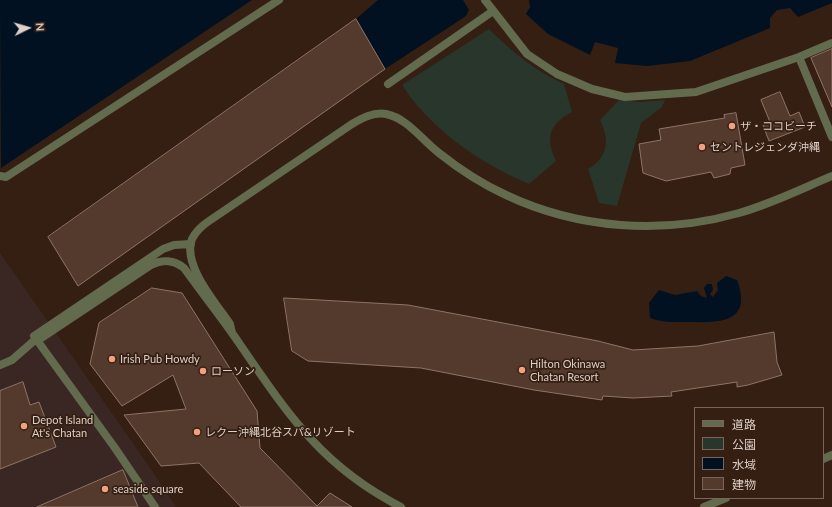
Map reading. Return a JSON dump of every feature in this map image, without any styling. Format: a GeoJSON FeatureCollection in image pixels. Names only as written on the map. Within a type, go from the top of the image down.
{"type":"FeatureCollection","features":[{"type":"Feature","properties":{"kind":"street"},"geometry":{"type":"LineString","coordinates":[[0,176],[6,177],[279,0]]}},
{"type":"Feature","properties":{"kind":"street"},"geometry":{"type":"LineString","coordinates":[[485,0],[526,54],[557,74],[592,89],[625,97],[696,92],[799,57],[832,43]]}},
{"type":"Feature","properties":{"kind":"street"},"geometry":{"type":"LineString","coordinates":[[388,84],[493,11]]}},
{"type":"Feature","properties":{"kind":"street"},"geometry":{"type":"LineString","coordinates":[[799,57],[832,137]]}},
{"type":"Feature","properties":{"kind":"street"},"geometry":{"type":"LineString","coordinates":[[232,333],[230,324],[194,268],[191,259],[191,244],[198,230],[209,220],[352,124],[367,116],[376,114],[391,116],[403,121],[446,159],[505,195],[550,212],[604,223],[654,226],[702,221],[740,212],[832,176]]}},
{"type":"Feature","properties":{"kind":"street"},"geometry":{"type":"LineString","coordinates":[[0,365],[12,360],[36,338],[163,248],[179,244],[191,244]]}},
{"type":"Feature","properties":{"kind":"street"},"geometry":{"type":"LineString","coordinates":[[36,338],[150,265],[164,261],[178,263],[184,268],[232,333],[280,404],[315,445],[357,481],[401,507]]}},
{"type":"Feature","properties":{"kind":"street"},"geometry":{"type":"LineString","coordinates":[[36,338],[116,448],[155,507]]}},
{"type":"Feature","properties":{"kind":"street"},"geometry":{"type":"LineString","coordinates":[[704,507],[724,499]]}},
{"type":"Feature","properties":{"kind":"shaded area"},"geometry":{"type":"Polygon","coordinates":[[[0,253],[146,462],[176,507],[0,507],[0,253]]]}},
{"type":"Feature","properties":{"kind":"green space"},"geometry":{"type":"Polygon","coordinates":[[[489,29],[524,60],[553,79],[564,84],[572,112],[558,121],[551,132],[551,145],[556,161],[529,184],[487,163],[448,136],[425,114],[402,85],[489,29]]]}},
{"type":"Feature","properties":{"kind":"green space"},"geometry":{"type":"Polygon","coordinates":[[[619,100],[641,102],[665,100],[662,107],[641,123],[617,206],[599,203],[588,169],[595,165],[600,159],[605,148],[605,134],[600,120],[619,100]]]}},
{"type":"Feature","properties":{"kind":"water"},"geometry":{"type":"Polygon","coordinates":[[[0,0],[252,0],[1,168],[0,0]]]}},
{"type":"Feature","properties":{"kind":"water"},"geometry":{"type":"Polygon","coordinates":[[[378,0],[463,0],[469,10],[466,16],[385,69],[356,19],[378,0]]]}},
{"type":"Feature","properties":{"kind":"water"},"geometry":{"type":"Polygon","coordinates":[[[529,0],[832,0],[832,3],[798,17],[790,8],[777,10],[770,18],[770,28],[690,61],[647,66],[615,63],[618,48],[595,42],[590,55],[548,34],[526,14],[530,7],[529,0]]]}},
{"type":"Feature","properties":{"kind":"water"},"geometry":{"type":"Polygon","coordinates":[[[726,276],[737,280],[741,293],[741,304],[738,311],[732,316],[724,320],[704,322],[671,322],[650,318],[649,303],[659,290],[675,295],[697,291],[701,296],[707,298],[704,288],[707,284],[712,284],[713,290],[710,294],[713,297],[718,290],[717,283],[726,276]]]}},
{"type":"Feature","properties":{"kind":"building"},"geometry":{"type":"Polygon","coordinates":[[[356,19],[385,69],[78,286],[48,237],[356,19]]]}},
{"type":"Feature","properties":{"kind":"building"},"geometry":{"type":"Polygon","coordinates":[[[832,49],[832,107],[811,58],[832,49]]]}},
{"type":"Feature","properties":{"kind":"building"},"geometry":{"type":"Polygon","coordinates":[[[780,92],[790,116],[799,112],[805,127],[769,141],[763,125],[770,122],[761,100],[780,92]]]}},
{"type":"Feature","properties":{"kind":"building","name":"セントレジェンダ沖縄"},"geometry":{"type":"Polygon","coordinates":[[[736,113],[745,165],[731,168],[730,174],[714,178],[711,172],[666,181],[643,173],[639,144],[661,140],[659,129],[725,118],[724,115],[736,113]]]}},
{"type":"Feature","properties":{"kind":"building"},"geometry":{"type":"Polygon","coordinates":[[[152,288],[182,293],[257,411],[260,448],[317,506],[330,493],[352,507],[241,507],[199,463],[161,466],[124,415],[186,409],[173,375],[122,406],[90,364],[99,323],[152,288]]]}},
{"type":"Feature","properties":{"kind":"building"},"geometry":{"type":"Polygon","coordinates":[[[284,298],[408,305],[598,341],[633,350],[698,346],[774,332],[777,362],[782,375],[737,387],[737,382],[671,392],[672,396],[633,398],[603,396],[602,400],[534,390],[421,368],[308,361],[292,351],[284,298]]]}},
{"type":"Feature","properties":{"kind":"building","name":"Depot Island At's Chatan"},"geometry":{"type":"Polygon","coordinates":[[[23,382],[30,405],[39,402],[56,447],[0,469],[0,391],[23,382]]]}},
{"type":"Feature","properties":{"kind":"building","name":"seaside square"},"geometry":{"type":"Polygon","coordinates":[[[123,470],[138,507],[37,507],[123,470]]]}},
{"type":"Feature","properties":{"kind":"place","name":"ザ・ココビーチ"},"geometry":{"type":"Point","coordinates":[732,126]}},
{"type":"Feature","properties":{"kind":"place","name":"セントレジェンダ沖縄"},"geometry":{"type":"Point","coordinates":[702,147]}},
{"type":"Feature","properties":{"kind":"place","name":"Irish Pub Howdy"},"geometry":{"type":"Point","coordinates":[112,359]}},
{"type":"Feature","properties":{"kind":"place","name":"Hilton Okinawa Chatan Resort"},"geometry":{"type":"Point","coordinates":[522,370]}},
{"type":"Feature","properties":{"kind":"place","name":"ローソン"},"geometry":{"type":"Point","coordinates":[203,371]}},
{"type":"Feature","properties":{"kind":"place","name":"Depot Island At's Chatan"},"geometry":{"type":"Point","coordinates":[24,426]}},
{"type":"Feature","properties":{"kind":"place","name":"レクー沖縄北谷スパ&リゾート"},"geometry":{"type":"Point","coordinates":[197,432]}},
{"type":"Feature","properties":{"kind":"place","name":"seaside square"},"geometry":{"type":"Point","coordinates":[105,489]}}]}
